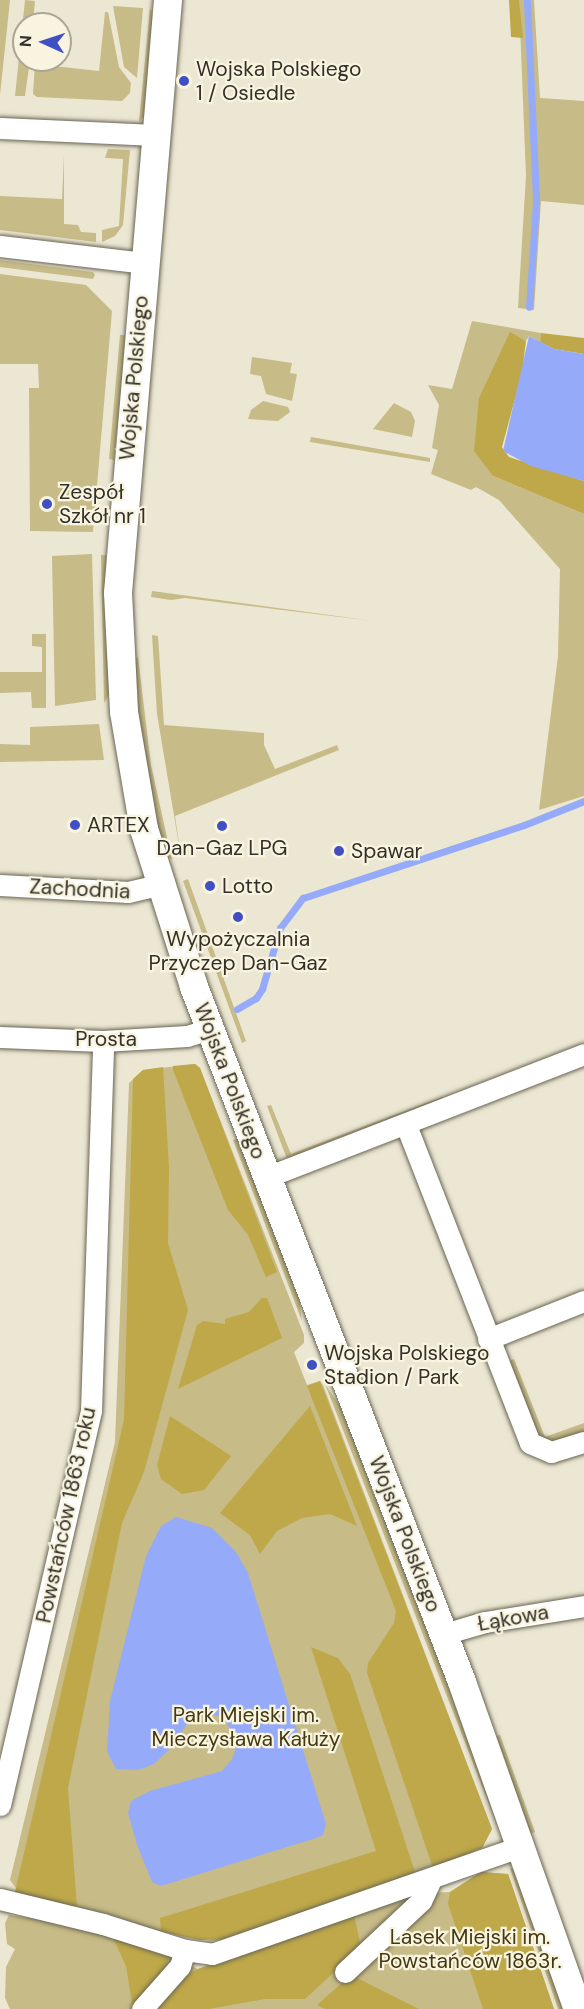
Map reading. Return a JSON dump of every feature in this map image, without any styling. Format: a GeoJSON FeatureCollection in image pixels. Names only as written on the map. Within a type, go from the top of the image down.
{"type":"FeatureCollection","features":[{"type":"Feature","properties":{"kind":"street","name":"Wojska Polskiego"},"geometry":{"type":"LineString","coordinates":[[168,0],[120,534],[118,627],[127,737],[159,885],[210,1029],[444,1634],[522,1846],[578,2009]]}},
{"type":"Feature","properties":{"kind":"street"},"geometry":{"type":"LineString","coordinates":[[0,128],[156,135]]}},
{"type":"Feature","properties":{"kind":"street"},"geometry":{"type":"LineString","coordinates":[[0,246],[144,262]]}},
{"type":"Feature","properties":{"kind":"street","name":"Zachodnia"},"geometry":{"type":"LineString","coordinates":[[0,885],[128,892],[159,885]]}},
{"type":"Feature","properties":{"kind":"street","name":"Prosta"},"geometry":{"type":"LineString","coordinates":[[0,1037],[103,1041],[187,1036],[210,1029]]}},
{"type":"Feature","properties":{"kind":"street","name":"Powstańców 1863 roku"},"geometry":{"type":"LineString","coordinates":[[0,1805],[91,1411],[103,1041]]}},
{"type":"Feature","properties":{"kind":"street"},"geometry":{"type":"LineString","coordinates":[[267,1177],[406,1125],[584,1054]]}},
{"type":"Feature","properties":{"kind":"street"},"geometry":{"type":"LineString","coordinates":[[406,1125],[530,1443],[551,1452],[584,1442]]}},
{"type":"Feature","properties":{"kind":"street"},"geometry":{"type":"LineString","coordinates":[[488,1339],[584,1301]]}},
{"type":"Feature","properties":{"kind":"street","name":"Łąkowa"},"geometry":{"type":"LineString","coordinates":[[444,1634],[479,1623],[584,1606]]}},
{"type":"Feature","properties":{"kind":"street"},"geometry":{"type":"LineString","coordinates":[[0,1899],[81,1918],[185,1950],[224,1952],[522,1846]]}},
{"type":"Feature","properties":{"kind":"street"},"geometry":{"type":"LineString","coordinates":[[345,1972],[421,1901],[431,1880]]}},
{"type":"Feature","properties":{"kind":"street"},"geometry":{"type":"LineString","coordinates":[[142,2009],[180,1966],[185,1950]]}},
{"type":"Feature","properties":{"kind":"green space"},"geometry":{"type":"Polygon","coordinates":[[[0,0],[10,0],[0,95],[0,0]]]}},
{"type":"Feature","properties":{"kind":"green space"},"geometry":{"type":"Polygon","coordinates":[[[25,0],[35,1],[34,12],[24,12],[25,0]]]}},
{"type":"Feature","properties":{"kind":"green space"},"geometry":{"type":"Polygon","coordinates":[[[509,0],[519,0],[523,38],[511,37],[509,0]]]}},
{"type":"Feature","properties":{"kind":"green space"},"geometry":{"type":"Polygon","coordinates":[[[519,0],[534,0],[540,98],[584,101],[584,205],[541,201],[534,310],[518,308],[526,176],[519,0]]]}},
{"type":"Feature","properties":{"kind":"green space"},"geometry":{"type":"Polygon","coordinates":[[[113,6],[143,8],[137,78],[124,67],[113,6]]]}},
{"type":"Feature","properties":{"kind":"green space"},"geometry":{"type":"Polygon","coordinates":[[[150,8],[153,15],[145,115],[139,122],[150,8]]]}},
{"type":"Feature","properties":{"kind":"green space"},"geometry":{"type":"Polygon","coordinates":[[[105,12],[108,12],[119,67],[131,83],[130,93],[122,101],[37,97],[33,94],[34,72],[72,72],[72,68],[99,71],[105,12]]]}},
{"type":"Feature","properties":{"kind":"green space"},"geometry":{"type":"Polygon","coordinates":[[[18,72],[28,72],[25,96],[15,96],[18,72]]]}},
{"type":"Feature","properties":{"kind":"green space"},"geometry":{"type":"Polygon","coordinates":[[[108,149],[130,150],[123,225],[115,236],[102,242],[102,230],[119,226],[123,159],[105,158],[108,149]]]}},
{"type":"Feature","properties":{"kind":"green space"},"geometry":{"type":"Polygon","coordinates":[[[64,155],[64,224],[78,225],[81,232],[96,233],[96,242],[0,230],[0,196],[62,199],[64,155]]]}},
{"type":"Feature","properties":{"kind":"green space"},"geometry":{"type":"Polygon","coordinates":[[[0,260],[93,272],[95,275],[93,279],[0,267],[0,260]]]}},
{"type":"Feature","properties":{"kind":"green space"},"geometry":{"type":"Polygon","coordinates":[[[0,274],[86,285],[112,311],[93,532],[30,531],[29,388],[39,388],[38,364],[0,364],[0,274]]]}},
{"type":"Feature","properties":{"kind":"green space"},"geometry":{"type":"Polygon","coordinates":[[[472,321],[541,333],[540,342],[529,336],[526,341],[510,333],[493,476],[584,514],[584,796],[539,810],[558,656],[560,569],[499,500],[476,487],[471,490],[431,474],[438,450],[432,448],[439,405],[428,385],[452,389],[472,321]]]}},
{"type":"Feature","properties":{"kind":"green space"},"geometry":{"type":"Polygon","coordinates":[[[510,332],[526,341],[522,373],[502,447],[509,457],[584,481],[584,514],[493,476],[474,451],[479,398],[510,332]]]}},
{"type":"Feature","properties":{"kind":"green space"},"geometry":{"type":"Polygon","coordinates":[[[541,333],[584,338],[584,354],[554,349],[540,342],[541,333]]]}},
{"type":"Feature","properties":{"kind":"green space"},"geometry":{"type":"Polygon","coordinates":[[[120,335],[126,335],[114,460],[109,459],[120,335]]]}},
{"type":"Feature","properties":{"kind":"green space"},"geometry":{"type":"Polygon","coordinates":[[[252,357],[292,363],[290,373],[297,374],[292,401],[266,394],[261,376],[250,374],[252,357]]]}},
{"type":"Feature","properties":{"kind":"green space"},"geometry":{"type":"Polygon","coordinates":[[[263,401],[288,407],[290,412],[278,421],[248,419],[251,410],[263,401]]]}},
{"type":"Feature","properties":{"kind":"green space"},"geometry":{"type":"Polygon","coordinates":[[[394,403],[411,412],[415,421],[412,437],[373,429],[394,403]]]}},
{"type":"Feature","properties":{"kind":"green space"},"geometry":{"type":"Polygon","coordinates":[[[311,437],[430,458],[430,462],[310,442],[311,437]]]}},
{"type":"Feature","properties":{"kind":"green space"},"geometry":{"type":"Polygon","coordinates":[[[92,554],[96,700],[55,706],[52,556],[92,554]]]}},
{"type":"Feature","properties":{"kind":"green space"},"geometry":{"type":"Polygon","coordinates":[[[101,555],[106,555],[110,693],[104,703],[101,555]]]}},
{"type":"Feature","properties":{"kind":"green space"},"geometry":{"type":"Polygon","coordinates":[[[152,591],[373,621],[185,598],[171,600],[151,597],[152,591]]]}},
{"type":"Feature","properties":{"kind":"green space"},"geometry":{"type":"Polygon","coordinates":[[[32,634],[46,634],[46,708],[32,708],[31,692],[0,693],[0,672],[42,672],[42,647],[32,646],[32,634]]]}},
{"type":"Feature","properties":{"kind":"green space"},"geometry":{"type":"Polygon","coordinates":[[[152,635],[158,636],[164,725],[264,733],[264,745],[275,769],[337,745],[339,750],[175,816],[182,863],[157,714],[152,635]]]}},
{"type":"Feature","properties":{"kind":"green space"},"geometry":{"type":"Polygon","coordinates":[[[138,657],[151,765],[172,860],[163,853],[150,799],[131,662],[138,657]]]}},
{"type":"Feature","properties":{"kind":"green space"},"geometry":{"type":"Polygon","coordinates":[[[99,724],[104,760],[0,762],[0,744],[30,745],[30,727],[99,724]]]}},
{"type":"Feature","properties":{"kind":"green space"},"geometry":{"type":"Polygon","coordinates":[[[188,879],[246,1041],[242,1043],[183,881],[188,879]]]}},
{"type":"Feature","properties":{"kind":"green space","name":"Park Miejski im. Mieczysława Kałuży"},"geometry":{"type":"Polygon","coordinates":[[[195,1064],[200,1068],[304,1335],[304,1343],[294,1352],[307,1385],[320,1381],[323,1385],[492,1829],[482,1848],[433,1868],[228,1939],[212,1941],[183,1937],[21,1895],[10,1880],[115,1442],[129,1083],[143,1070],[195,1064]]]}},
{"type":"Feature","properties":{"kind":"green space"},"geometry":{"type":"Polygon","coordinates":[[[195,1064],[200,1068],[277,1272],[266,1277],[248,1235],[228,1210],[173,1070],[173,1066],[195,1064]]]}},
{"type":"Feature","properties":{"kind":"green space"},"geometry":{"type":"Polygon","coordinates":[[[163,1067],[169,1168],[168,1243],[188,1310],[144,1472],[122,1523],[68,1788],[77,1907],[15,1892],[124,1420],[133,1079],[143,1070],[163,1067]]]}},
{"type":"Feature","properties":{"kind":"green space"},"geometry":{"type":"Polygon","coordinates":[[[442,1097],[442,1100],[287,1159],[267,1106],[271,1105],[291,1154],[442,1097]]]}},
{"type":"Feature","properties":{"kind":"green space"},"geometry":{"type":"Polygon","coordinates":[[[239,1138],[298,1290],[302,1321],[233,1140],[239,1138]]]}},
{"type":"Feature","properties":{"kind":"green space"},"geometry":{"type":"Polygon","coordinates":[[[262,1298],[267,1298],[282,1338],[178,1389],[197,1325],[203,1321],[225,1324],[225,1319],[249,1312],[262,1298]]]}},
{"type":"Feature","properties":{"kind":"green space"},"geometry":{"type":"Polygon","coordinates":[[[514,1359],[545,1437],[584,1423],[584,1433],[561,1443],[539,1439],[507,1362],[514,1359]]]}},
{"type":"Feature","properties":{"kind":"green space"},"geometry":{"type":"Polygon","coordinates":[[[320,1381],[492,1829],[482,1848],[433,1868],[367,1673],[368,1663],[394,1623],[396,1611],[307,1386],[320,1381]]]}},
{"type":"Feature","properties":{"kind":"green space"},"geometry":{"type":"Polygon","coordinates":[[[325,1384],[347,1416],[438,1653],[500,1832],[325,1384]]]}},
{"type":"Feature","properties":{"kind":"green space"},"geometry":{"type":"Polygon","coordinates":[[[310,1406],[357,1526],[330,1514],[302,1518],[277,1531],[260,1554],[250,1535],[220,1513],[310,1406]]]}},
{"type":"Feature","properties":{"kind":"green space"},"geometry":{"type":"Polygon","coordinates":[[[170,1416],[231,1456],[204,1490],[182,1494],[161,1479],[157,1465],[170,1416]]]}},
{"type":"Feature","properties":{"kind":"green space"},"geometry":{"type":"Polygon","coordinates":[[[311,1647],[338,1658],[350,1674],[416,1875],[228,1939],[199,1940],[161,1931],[160,1918],[376,1851],[311,1647]]]}},
{"type":"Feature","properties":{"kind":"green space"},"geometry":{"type":"Polygon","coordinates":[[[500,1735],[535,1832],[530,1834],[496,1736],[500,1735]]]}},
{"type":"Feature","properties":{"kind":"green space"},"geometry":{"type":"Polygon","coordinates":[[[510,1868],[515,1870],[564,2009],[558,2009],[510,1868]]]}},
{"type":"Feature","properties":{"kind":"green space","name":"Lasek Miejski im. Powstańców 1863r."},"geometry":{"type":"Polygon","coordinates":[[[481,1872],[508,1874],[554,2009],[10,2009],[5,1998],[6,1967],[15,1949],[7,1944],[5,1923],[9,1915],[76,1925],[166,1954],[198,1969],[408,1894],[450,1892],[481,1872]]]}},
{"type":"Feature","properties":{"kind":"green space"},"geometry":{"type":"Polygon","coordinates":[[[481,1872],[508,1874],[554,2009],[483,2009],[448,1904],[450,1892],[481,1872]]]}},
{"type":"Feature","properties":{"kind":"green space"},"geometry":{"type":"Polygon","coordinates":[[[354,1915],[361,1947],[305,1999],[265,1999],[209,2009],[149,2009],[184,1976],[198,1969],[354,1915]]]}},
{"type":"Feature","properties":{"kind":"green space"},"geometry":{"type":"Polygon","coordinates":[[[112,1936],[169,1957],[166,1967],[133,2009],[126,1966],[112,1936]]]}},
{"type":"Feature","properties":{"kind":"green space"},"geometry":{"type":"Polygon","coordinates":[[[351,1975],[419,2009],[325,2009],[317,2005],[351,1975]]]}},
{"type":"Feature","properties":{"kind":"water"},"geometry":{"type":"Polygon","coordinates":[[[529,336],[554,349],[584,354],[584,481],[531,466],[503,451],[529,336]]]}},
{"type":"Feature","properties":{"kind":"water"},"geometry":{"type":"Polygon","coordinates":[[[176,1517],[212,1528],[236,1552],[248,1573],[326,1824],[323,1835],[316,1838],[161,1886],[152,1882],[137,1845],[128,1813],[131,1801],[150,1791],[222,1771],[232,1759],[237,1745],[227,1723],[220,1716],[209,1715],[190,1720],[168,1751],[154,1764],[138,1770],[116,1769],[107,1752],[110,1701],[146,1556],[161,1526],[176,1517]]]}},
{"type":"Feature","properties":{"kind":"waterway"},"geometry":{"type":"LineString","coordinates":[[527,0],[536,202],[529,307]]}},
{"type":"Feature","properties":{"kind":"waterway"},"geometry":{"type":"LineString","coordinates":[[237,1009],[256,998],[262,989],[280,928],[303,898],[524,825],[584,801]]}},
{"type":"Feature","properties":{"kind":"place","name":"Wojska Polskiego 1 / Osiedle"},"geometry":{"type":"Point","coordinates":[184,81]}},
{"type":"Feature","properties":{"kind":"place","name":"Zespół Szkół nr 1"},"geometry":{"type":"Point","coordinates":[47,504]}},
{"type":"Feature","properties":{"kind":"place","name":"ARTEX"},"geometry":{"type":"Point","coordinates":[75,825]}},
{"type":"Feature","properties":{"kind":"place","name":"Dan-Gaz LPG"},"geometry":{"type":"Point","coordinates":[222,826]}},
{"type":"Feature","properties":{"kind":"place","name":"Spawar"},"geometry":{"type":"Point","coordinates":[339,851]}},
{"type":"Feature","properties":{"kind":"place","name":"Lotto"},"geometry":{"type":"Point","coordinates":[210,886]}},
{"type":"Feature","properties":{"kind":"place","name":"Wypożyczalnia Przyczep Dan-Gaz"},"geometry":{"type":"Point","coordinates":[238,917]}},
{"type":"Feature","properties":{"kind":"place","name":"Wojska Polskiego Stadion / Park"},"geometry":{"type":"Point","coordinates":[312,1365]}}]}
